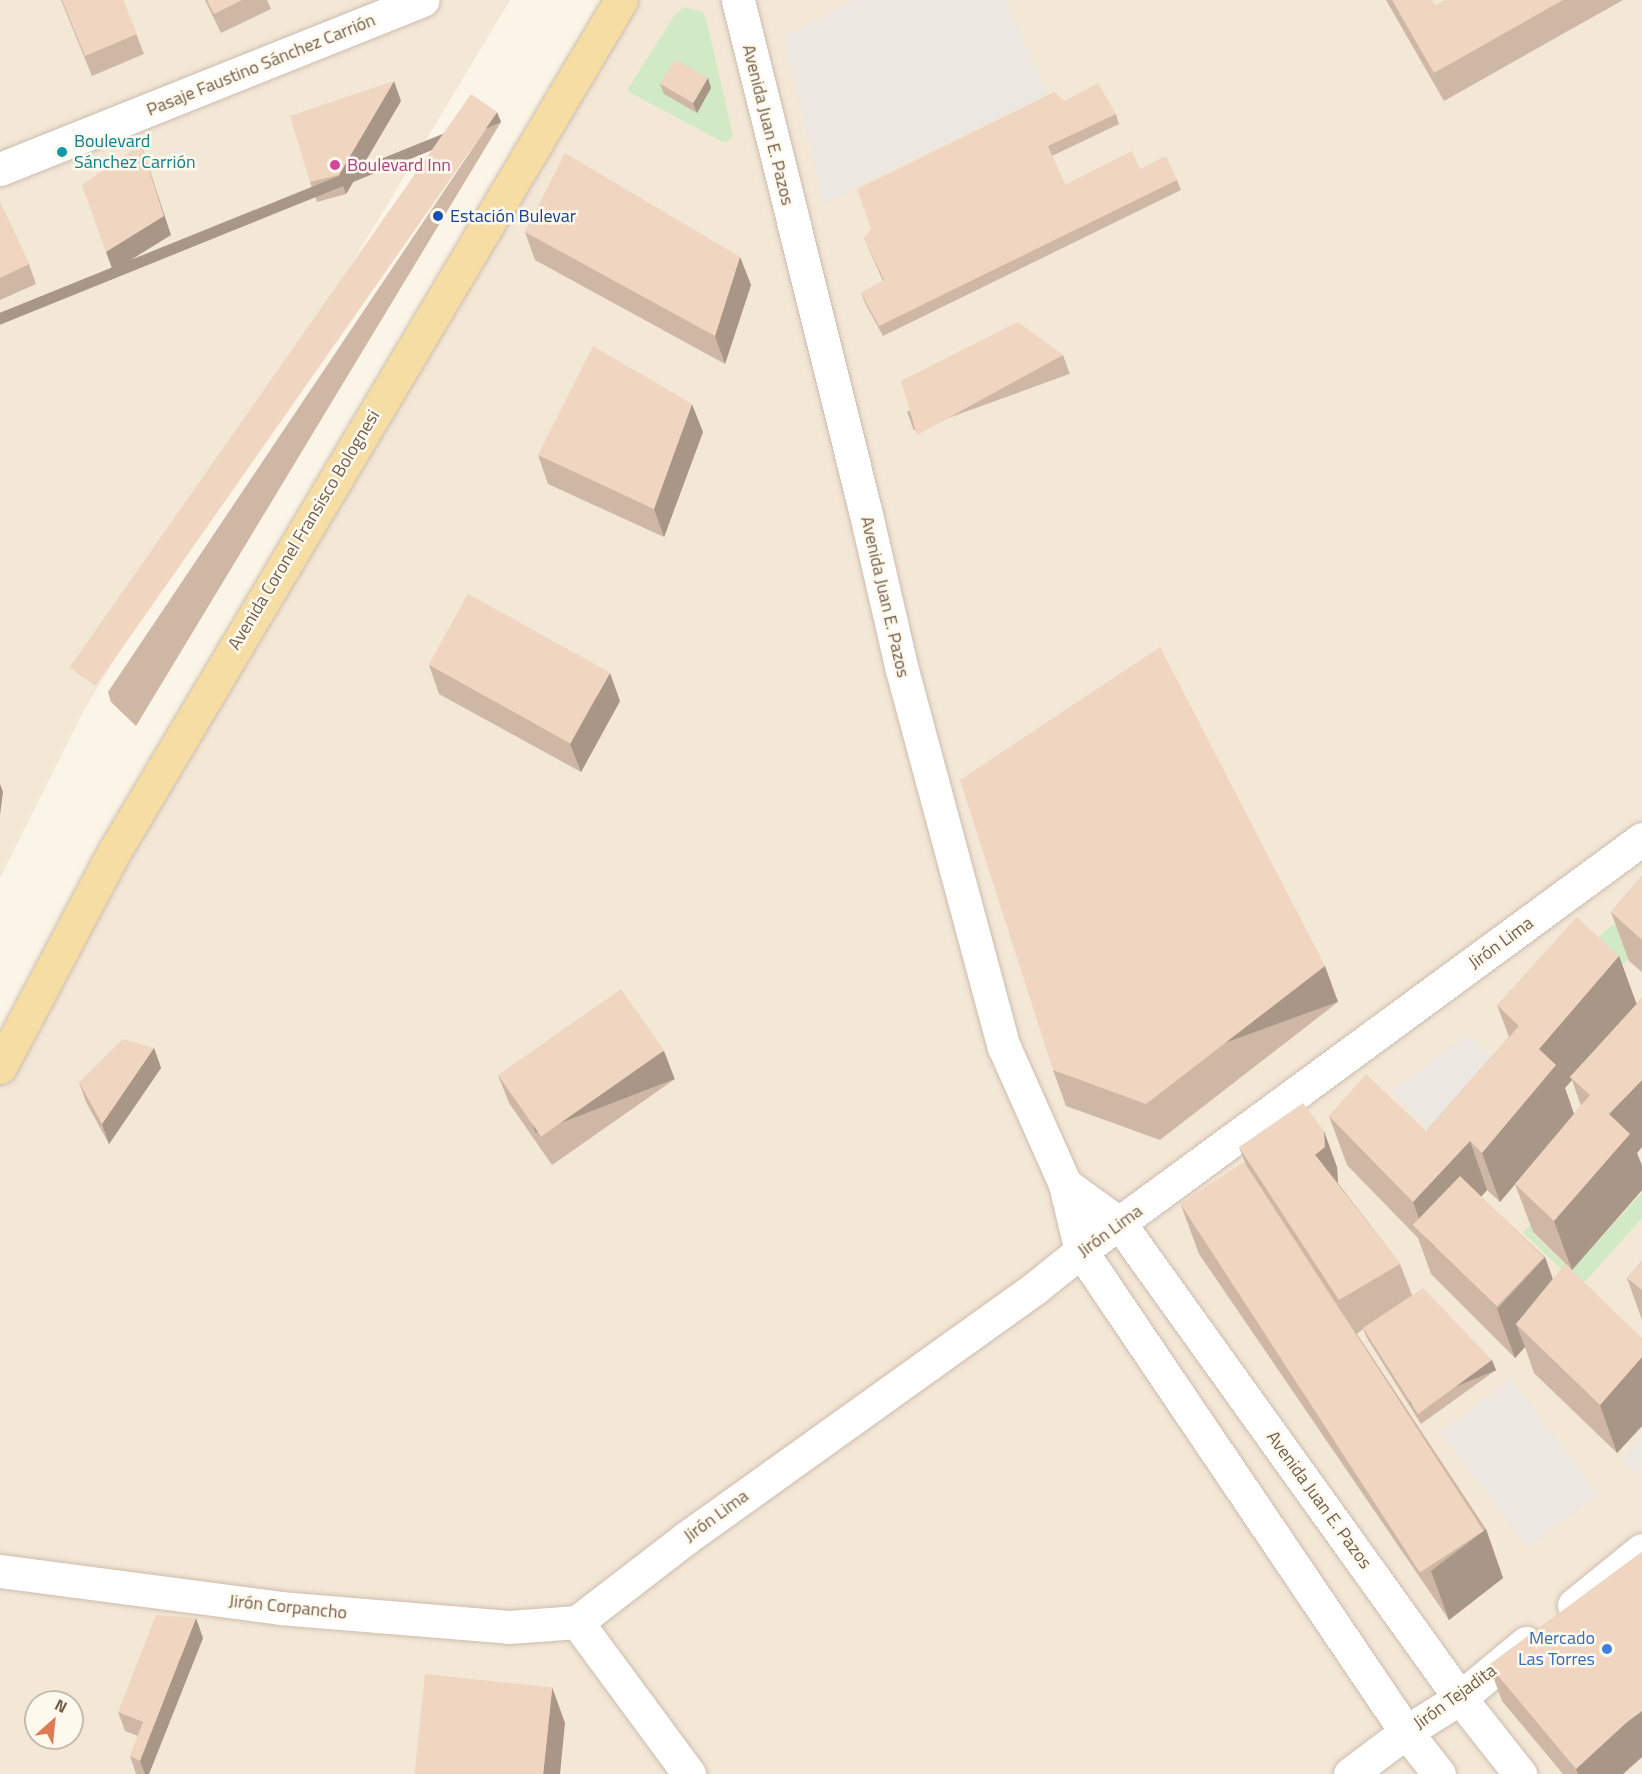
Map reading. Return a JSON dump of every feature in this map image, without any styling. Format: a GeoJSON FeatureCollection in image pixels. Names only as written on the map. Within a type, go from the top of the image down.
{"type":"FeatureCollection","features":[{"type":"Feature","properties":{"kind":"main road","name":"Avenida Coronel Fransisco Bolognesi"},"geometry":{"type":"LineString","coordinates":[[0,1067],[120,842],[618,1]]}},
{"type":"Feature","properties":{"kind":"street","name":"Pasaje Faustino Sánchez Carrión"},"geometry":{"type":"LineString","coordinates":[[0,170],[423,0]]}},
{"type":"Feature","properties":{"kind":"street","name":"Avenida Juan E. Pazos"},"geometry":{"type":"LineString","coordinates":[[738,0],[865,510],[902,670],[1001,1036],[1065,1184],[1081,1251]]}},
{"type":"Feature","properties":{"kind":"street","name":"Jirón Lima"},"geometry":{"type":"LineString","coordinates":[[577,1622],[686,1538],[1035,1288],[1081,1251],[1642,839]]}},
{"type":"Feature","properties":{"kind":"street","name":"Avenida Juan E. Pazos"},"geometry":{"type":"LineString","coordinates":[[1065,1184],[1120,1224],[1460,1698],[1520,1774]]}},
{"type":"Feature","properties":{"kind":"street"},"geometry":{"type":"LineString","coordinates":[[1081,1251],[1406,1732],[1439,1774]]}},
{"type":"Feature","properties":{"kind":"street","name":"Jirón Tejadita"},"geometry":{"type":"LineString","coordinates":[[1350,1774],[1406,1732],[1460,1698],[1642,1550]]}},
{"type":"Feature","properties":{"kind":"street","name":"Jirón Corpancho"},"geometry":{"type":"LineString","coordinates":[[0,1571],[280,1608],[509,1627],[577,1622]]}},
{"type":"Feature","properties":{"kind":"street"},"geometry":{"type":"LineString","coordinates":[[577,1622],[689,1774]]}},
{"type":"Feature","properties":{"kind":"shaded area"},"geometry":{"type":"Polygon","coordinates":[[[0,0],[510,0],[83,712],[0,878],[0,0]]]}},
{"type":"Feature","properties":{"kind":"shaded area"},"geometry":{"type":"Polygon","coordinates":[[[602,0],[1642,0],[1642,1774],[0,1774],[0,1041],[602,0]]]}},
{"type":"Feature","properties":{"kind":"shaded area"},"geometry":{"type":"Polygon","coordinates":[[[854,0],[1005,0],[1047,94],[823,204],[784,36],[854,0]]]}},
{"type":"Feature","properties":{"kind":"shaded area"},"geometry":{"type":"Polygon","coordinates":[[[1469,1034],[1512,1079],[1447,1150],[1390,1092],[1469,1034]]]}},
{"type":"Feature","properties":{"kind":"shaded area"},"geometry":{"type":"Polygon","coordinates":[[[1511,1379],[1598,1494],[1527,1547],[1441,1432],[1511,1379]]]}},
{"type":"Feature","properties":{"kind":"shaded area"},"geometry":{"type":"Polygon","coordinates":[[[1642,1436],[1642,1469],[1636,1473],[1622,1458],[1642,1436]]]}},
{"type":"Feature","properties":{"kind":"green space"},"geometry":{"type":"Polygon","coordinates":[[[684,7],[703,12],[706,19],[733,135],[727,142],[723,142],[629,92],[628,89],[674,16],[684,7]]]}},
{"type":"Feature","properties":{"kind":"green space"},"geometry":{"type":"Polygon","coordinates":[[[1642,902],[1642,943],[1619,969],[1593,941],[1642,902]]]}},
{"type":"Feature","properties":{"kind":"green space"},"geometry":{"type":"Polygon","coordinates":[[[1642,1193],[1642,1218],[1580,1287],[1523,1233],[1532,1223],[1537,1227],[1532,1233],[1571,1270],[1642,1193]]]}},
{"type":"Feature","properties":{"kind":"building"},"geometry":{"type":"Polygon","coordinates":[[[62,0],[123,0],[137,34],[85,56],[62,0]]]}},
{"type":"Feature","properties":{"kind":"building"},"geometry":{"type":"Polygon","coordinates":[[[207,0],[242,0],[214,14],[207,0]]]}},
{"type":"Feature","properties":{"kind":"building"},"geometry":{"type":"Polygon","coordinates":[[[1392,0],[1431,0],[1435,6],[1445,0],[1563,0],[1434,73],[1392,0]]]}},
{"type":"Feature","properties":{"kind":"building"},"geometry":{"type":"Polygon","coordinates":[[[675,59],[708,78],[693,103],[660,84],[675,59]]]}},
{"type":"Feature","properties":{"kind":"building"},"geometry":{"type":"Polygon","coordinates":[[[394,81],[339,175],[310,182],[290,116],[394,81]]]}},
{"type":"Feature","properties":{"kind":"building"},"geometry":{"type":"Polygon","coordinates":[[[1098,83],[1116,114],[1048,146],[1065,185],[1132,151],[1140,169],[1166,156],[1177,180],[879,326],[861,293],[884,280],[864,238],[871,229],[857,189],[1054,92],[1065,101],[1098,83]]]}},
{"type":"Feature","properties":{"kind":"building"},"geometry":{"type":"Polygon","coordinates":[[[471,94],[497,112],[96,686],[69,667],[471,94]]]}},
{"type":"Feature","properties":{"kind":"building"},"geometry":{"type":"Polygon","coordinates":[[[141,144],[164,216],[106,252],[82,185],[141,144]]]}},
{"type":"Feature","properties":{"kind":"building"},"geometry":{"type":"Polygon","coordinates":[[[565,153],[740,257],[715,336],[525,232],[565,153]]]}},
{"type":"Feature","properties":{"kind":"building"},"geometry":{"type":"Polygon","coordinates":[[[0,203],[29,264],[0,278],[0,203]]]}},
{"type":"Feature","properties":{"kind":"building"},"geometry":{"type":"Polygon","coordinates":[[[1018,322],[1063,355],[917,435],[901,381],[1018,322]]]}},
{"type":"Feature","properties":{"kind":"building"},"geometry":{"type":"Polygon","coordinates":[[[593,346],[692,404],[654,509],[538,455],[593,346]]]}},
{"type":"Feature","properties":{"kind":"building"},"geometry":{"type":"Polygon","coordinates":[[[468,594],[610,673],[570,743],[429,665],[468,594]]]}},
{"type":"Feature","properties":{"kind":"building"},"geometry":{"type":"Polygon","coordinates":[[[1160,647],[1325,966],[1146,1104],[1053,1070],[960,780],[1160,647]]]}},
{"type":"Feature","properties":{"kind":"building"},"geometry":{"type":"Polygon","coordinates":[[[1642,876],[1642,940],[1611,912],[1642,876]]]}},
{"type":"Feature","properties":{"kind":"building"},"geometry":{"type":"Polygon","coordinates":[[[1577,917],[1619,956],[1539,1049],[1556,1065],[1482,1153],[1470,1141],[1413,1202],[1329,1116],[1366,1074],[1426,1131],[1519,1026],[1497,1005],[1577,917]]]}},
{"type":"Feature","properties":{"kind":"building"},"geometry":{"type":"Polygon","coordinates":[[[621,989],[664,1050],[541,1136],[498,1075],[621,989]]]}},
{"type":"Feature","properties":{"kind":"building"},"geometry":{"type":"Polygon","coordinates":[[[1642,998],[1642,1080],[1609,1114],[1630,1134],[1554,1221],[1515,1184],[1590,1095],[1570,1077],[1642,998]]]}},
{"type":"Feature","properties":{"kind":"building"},"geometry":{"type":"Polygon","coordinates":[[[123,1039],[154,1048],[102,1124],[79,1082],[123,1039]]]}},
{"type":"Feature","properties":{"kind":"building"},"geometry":{"type":"Polygon","coordinates":[[[1303,1103],[1324,1131],[1325,1147],[1315,1155],[1400,1264],[1339,1300],[1239,1147],[1303,1103]]]}},
{"type":"Feature","properties":{"kind":"building"},"geometry":{"type":"Polygon","coordinates":[[[1244,1162],[1484,1531],[1420,1572],[1180,1203],[1244,1162]]]}},
{"type":"Feature","properties":{"kind":"building"},"geometry":{"type":"Polygon","coordinates":[[[1460,1176],[1544,1257],[1497,1306],[1413,1225],[1460,1176]]]}},
{"type":"Feature","properties":{"kind":"building"},"geometry":{"type":"Polygon","coordinates":[[[1642,1261],[1642,1290],[1627,1278],[1642,1261]]]}},
{"type":"Feature","properties":{"kind":"building"},"geometry":{"type":"Polygon","coordinates":[[[1565,1264],[1642,1338],[1642,1357],[1600,1405],[1516,1324],[1565,1264]]]}},
{"type":"Feature","properties":{"kind":"building"},"geometry":{"type":"Polygon","coordinates":[[[1423,1288],[1492,1360],[1418,1414],[1363,1328],[1423,1288]]]}},
{"type":"Feature","properties":{"kind":"building","name":"Mercado Las Torres"},"geometry":{"type":"Polygon","coordinates":[[[1642,1552],[1642,1711],[1576,1769],[1489,1665],[1642,1552]]]}},
{"type":"Feature","properties":{"kind":"building"},"geometry":{"type":"Polygon","coordinates":[[[156,1615],[196,1618],[140,1761],[130,1756],[143,1722],[118,1712],[156,1615]]]}},
{"type":"Feature","properties":{"kind":"building"},"geometry":{"type":"Polygon","coordinates":[[[425,1674],[552,1687],[543,1774],[415,1773],[425,1674]]]}},
{"type":"Feature","properties":{"kind":"place","name":"Boulevard Sánchez Carrión"},"geometry":{"type":"Point","coordinates":[62,152]}},
{"type":"Feature","properties":{"kind":"place","name":"Boulevard Inn"},"geometry":{"type":"Point","coordinates":[335,165]}},
{"type":"Feature","properties":{"kind":"place","name":"Estación Bulevar"},"geometry":{"type":"Point","coordinates":[438,216]}},
{"type":"Feature","properties":{"kind":"place","name":"Mercado Las Torres"},"geometry":{"type":"Point","coordinates":[1607,1649]}}]}
